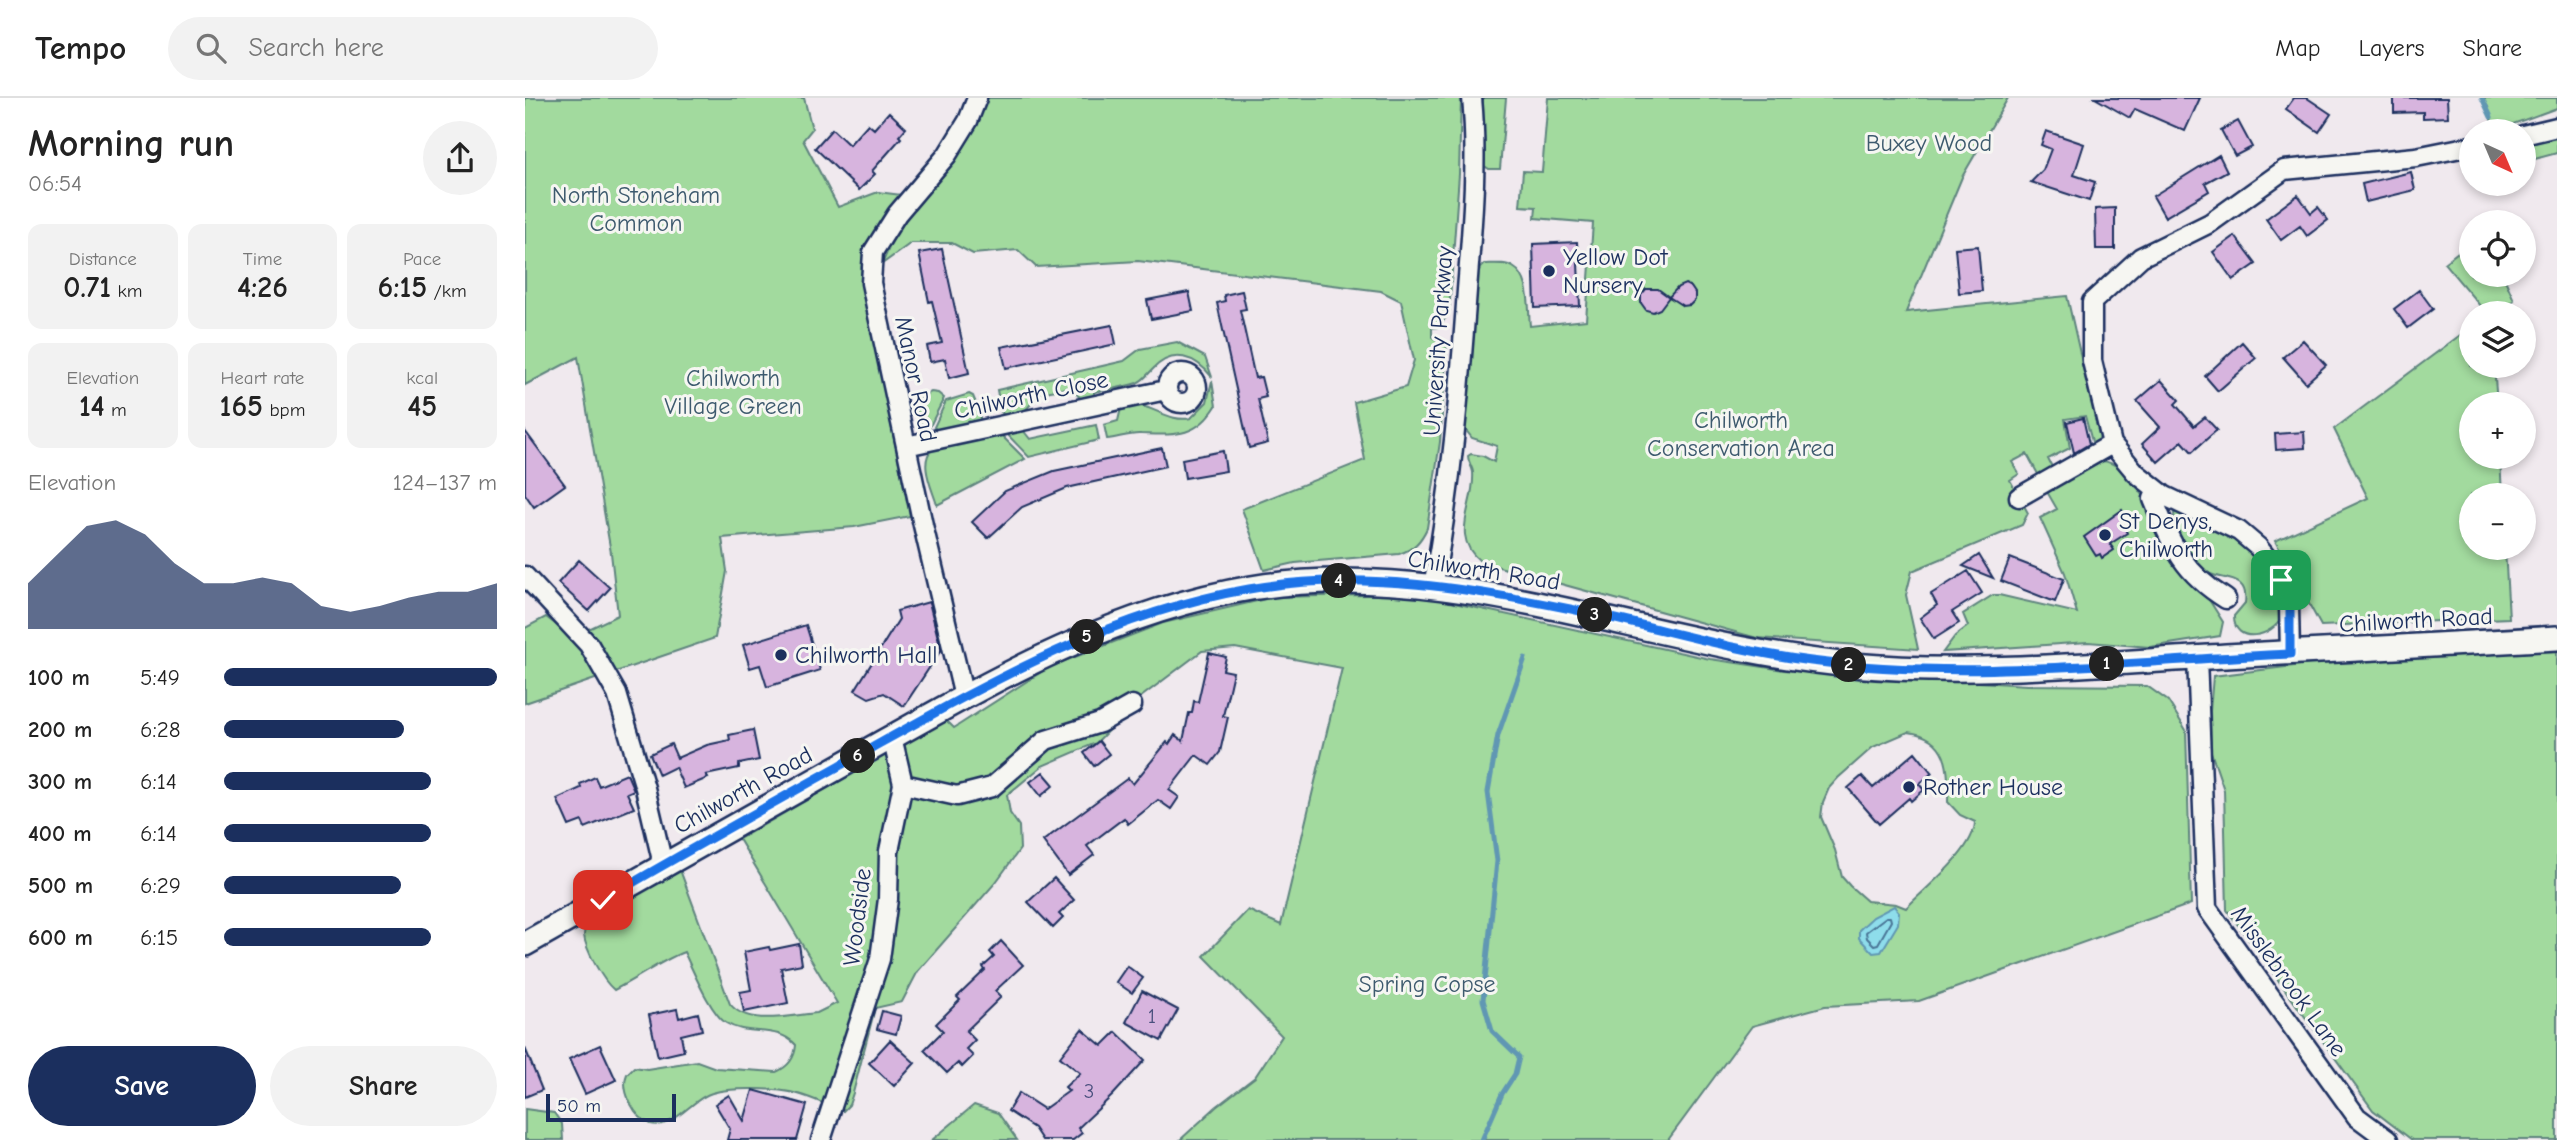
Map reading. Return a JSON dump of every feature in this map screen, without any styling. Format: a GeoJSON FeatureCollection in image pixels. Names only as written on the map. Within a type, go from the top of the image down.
{"type":"FeatureCollection","features":[{"type":"Feature","properties":{"kind":"main road","name":"Chilworth Road"},"geometry":{"type":"LineString","coordinates":[[525,944],[1008,673],[1111,627],[1251,588],[1327,581],[1365,581],[1433,587],[1585,612],[1699,640],[1781,656],[1847,664],[1967,668],[2197,659],[2557,638]]}},
{"type":"Feature","properties":{"kind":"street","name":"Manor Road"},"geometry":{"type":"LineString","coordinates":[[964,697],[871,283],[873,251],[897,214],[947,155],[968,121],[977,98]]}},
{"type":"Feature","properties":{"kind":"street","name":"University Parkway"},"geometry":{"type":"LineString","coordinates":[[1433,587],[1455,445],[1464,336],[1474,175],[1472,98]]}},
{"type":"Feature","properties":{"kind":"street"},"geometry":{"type":"LineString","coordinates":[[2536,132],[2557,127]]}},
{"type":"Feature","properties":{"kind":"street"},"geometry":{"type":"LineString","coordinates":[[2290,654],[2290,606],[2281,580],[2271,563],[2239,531],[2165,496],[2136,473],[2112,444],[2092,361],[2092,302],[2141,257],[2210,223],[2284,170],[2416,157],[2459,148]]}},
{"type":"Feature","properties":{"kind":"street","name":"Chilworth Close"},"geometry":{"type":"LineString","coordinates":[[906,446],[1166,390]]}},
{"type":"Feature","properties":{"kind":"street"},"geometry":{"type":"LineString","coordinates":[[2019,497],[2112,444]]}},
{"type":"Feature","properties":{"kind":"street"},"geometry":{"type":"LineString","coordinates":[[2157,490],[2153,499],[2179,556],[2204,586],[2226,599]]}},
{"type":"Feature","properties":{"kind":"street"},"geometry":{"type":"LineString","coordinates":[[525,576],[589,645],[617,694],[645,788],[661,856],[660,867]]}},
{"type":"Feature","properties":{"kind":"street","name":"Misslebrook Lane"},"geometry":{"type":"LineString","coordinates":[[2197,659],[2207,908],[2357,1117],[2388,1140]]}},
{"type":"Feature","properties":{"kind":"street"},"geometry":{"type":"LineString","coordinates":[[903,784],[957,796],[992,787],[1046,740],[1100,723],[1132,705]]}},
{"type":"Feature","properties":{"kind":"street","name":"Woodside"},"geometry":{"type":"LineString","coordinates":[[821,1140],[880,959],[888,899],[889,850],[903,784],[892,737]]}},
{"type":"Feature","properties":{"kind":"green space"},"geometry":{"type":"Polygon","coordinates":[[[525,98],[804,98],[812,129],[803,140],[838,207],[878,192],[902,195],[862,262],[861,279],[910,516],[854,527],[722,538],[727,571],[715,638],[525,703],[525,628],[546,617],[572,637],[618,615],[611,553],[578,357],[525,385],[525,98]]]}},
{"type":"Feature","properties":{"kind":"green space"},"geometry":{"type":"Polygon","coordinates":[[[983,98],[1461,98],[1459,174],[1449,313],[1439,327],[1432,328],[1432,337],[1447,345],[1440,442],[1427,528],[1416,544],[1399,554],[1295,563],[1264,570],[1242,509],[1365,460],[1354,402],[1406,387],[1414,360],[1401,301],[1381,291],[1138,261],[1036,267],[1018,250],[973,254],[952,243],[911,243],[882,264],[895,234],[969,136],[983,98]]]}},
{"type":"Feature","properties":{"kind":"green space"},"geometry":{"type":"Polygon","coordinates":[[[1483,98],[1506,98],[1500,169],[1489,169],[1483,165],[1483,98]]]}},
{"type":"Feature","properties":{"kind":"green space","name":"Chilworth Conservation Area"},"geometry":{"type":"Polygon","coordinates":[[[1548,98],[2008,98],[1962,177],[1906,312],[2067,296],[2088,389],[2105,439],[2094,449],[2085,416],[2065,419],[2070,448],[2048,459],[2053,469],[2039,476],[2027,454],[2012,462],[2019,474],[2010,480],[2028,513],[2022,525],[1912,571],[1906,595],[1918,649],[1757,638],[1481,562],[1471,552],[1465,530],[1473,484],[1473,472],[1468,456],[1483,456],[1494,462],[1497,446],[1472,438],[1465,429],[1475,282],[1480,268],[1484,264],[1503,264],[1510,265],[1519,272],[1526,285],[1530,326],[1586,320],[1593,223],[1535,218],[1536,207],[1520,206],[1523,171],[1542,172],[1548,98]]]}},
{"type":"Feature","properties":{"kind":"green space"},"geometry":{"type":"Polygon","coordinates":[[[2482,98],[2557,98],[2557,108],[2527,119],[2491,119],[2482,98]]]}},
{"type":"Feature","properties":{"kind":"green space"},"geometry":{"type":"Polygon","coordinates":[[[2557,132],[2557,153],[2536,159],[2536,139],[2557,132]]]}},
{"type":"Feature","properties":{"kind":"green space"},"geometry":{"type":"Polygon","coordinates":[[[2459,251],[2459,281],[2444,263],[2459,251]]]}},
{"type":"Feature","properties":{"kind":"green space"},"geometry":{"type":"Polygon","coordinates":[[[2464,287],[2508,287],[2514,300],[2513,301],[2476,301],[2464,287]]]}},
{"type":"Feature","properties":{"kind":"green space"},"geometry":{"type":"Polygon","coordinates":[[[2459,336],[2459,378],[2495,378],[2496,392],[2459,392],[2459,469],[2501,469],[2501,483],[2459,483],[2459,560],[2506,560],[2509,618],[2321,626],[2275,541],[2368,498],[2334,429],[2459,336]]]}},
{"type":"Feature","properties":{"kind":"green space"},"geometry":{"type":"Polygon","coordinates":[[[1177,342],[1205,357],[1212,377],[1191,360],[1184,357],[1168,358],[1139,382],[1094,392],[1094,398],[1080,398],[1071,387],[1030,395],[1031,404],[1022,414],[1006,416],[1001,412],[997,390],[1124,361],[1140,349],[1177,342]]]}},
{"type":"Feature","properties":{"kind":"green space"},"geometry":{"type":"Polygon","coordinates":[[[1212,381],[1216,406],[1192,429],[1174,434],[1137,434],[1107,439],[1104,425],[1118,421],[1121,408],[1140,406],[1173,417],[1191,418],[1207,402],[1212,381]]]}},
{"type":"Feature","properties":{"kind":"green space"},"geometry":{"type":"Polygon","coordinates":[[[931,392],[944,398],[929,428],[918,421],[916,408],[921,397],[931,392]]]}},
{"type":"Feature","properties":{"kind":"green space"},"geometry":{"type":"Polygon","coordinates":[[[969,394],[973,396],[980,413],[980,421],[976,424],[937,430],[934,427],[946,401],[969,394]]]}},
{"type":"Feature","properties":{"kind":"green space"},"geometry":{"type":"Polygon","coordinates":[[[1019,425],[1030,439],[1096,425],[1099,440],[1029,457],[1005,432],[1019,425]]]}},
{"type":"Feature","properties":{"kind":"green space"},"geometry":{"type":"Polygon","coordinates":[[[997,431],[1025,459],[937,505],[926,468],[933,448],[997,431]]]}},
{"type":"Feature","properties":{"kind":"green space"},"geometry":{"type":"Polygon","coordinates":[[[2101,461],[2120,468],[2143,495],[2223,622],[2220,636],[2150,647],[2088,642],[1943,652],[1955,636],[1968,626],[1963,614],[1993,595],[2077,613],[2065,573],[2040,518],[2057,509],[2046,490],[2101,461]]]}},
{"type":"Feature","properties":{"kind":"green space"},"geometry":{"type":"Polygon","coordinates":[[[2180,511],[2237,537],[2274,574],[2282,616],[2271,629],[2255,635],[2240,632],[2235,625],[2234,616],[2245,603],[2243,588],[2234,580],[2208,573],[2194,563],[2179,539],[2174,513],[2180,511]]]}},
{"type":"Feature","properties":{"kind":"green space","name":"Spring Copse"},"geometry":{"type":"Polygon","coordinates":[[[1413,594],[1710,659],[1784,670],[2027,685],[2147,686],[2168,701],[2186,730],[2191,904],[1919,1001],[1825,1006],[1752,1026],[1668,1140],[1180,1140],[1216,1107],[1255,1077],[1282,1036],[1204,956],[1248,910],[1281,925],[1342,668],[1235,648],[1202,651],[1141,697],[1096,743],[1042,766],[1007,795],[1010,813],[1019,826],[1020,849],[996,882],[918,971],[902,1002],[875,1008],[853,1093],[849,1105],[843,1111],[798,1094],[755,1089],[712,1093],[675,1118],[659,1125],[645,1121],[635,1110],[627,1096],[625,1081],[627,1074],[634,1067],[647,1069],[697,1061],[716,1068],[776,1072],[790,1062],[796,1045],[780,1035],[726,1023],[708,1001],[684,952],[614,990],[600,972],[585,941],[585,929],[593,914],[680,870],[730,1004],[738,1011],[759,1017],[817,1013],[837,1003],[739,839],[946,720],[954,728],[1049,667],[1163,623],[1274,597],[1413,594]],[[1908,732],[1873,747],[1838,778],[1829,788],[1823,802],[1821,817],[1835,850],[1842,877],[1867,901],[1896,904],[1906,908],[1958,856],[1973,833],[1975,822],[1960,815],[1948,802],[1944,756],[1932,740],[1908,732]]]}},
{"type":"Feature","properties":{"kind":"green space"},"geometry":{"type":"Polygon","coordinates":[[[2557,651],[2557,1140],[2412,1140],[2373,1110],[2227,910],[2224,790],[2211,752],[2213,676],[2366,657],[2557,651]]]}},
{"type":"Feature","properties":{"kind":"green space"},"geometry":{"type":"Polygon","coordinates":[[[974,1105],[998,1113],[1017,1140],[932,1140],[974,1105]]]}},
{"type":"Feature","properties":{"kind":"green space"},"geometry":{"type":"Polygon","coordinates":[[[525,1109],[554,1113],[562,1124],[563,1140],[525,1140],[525,1109]]]}},
{"type":"Feature","properties":{"kind":"water"},"geometry":{"type":"Polygon","coordinates":[[[1894,906],[1899,912],[1898,924],[1881,952],[1873,953],[1859,938],[1859,930],[1873,917],[1894,906]]]}},
{"type":"Feature","properties":{"kind":"building"},"geometry":{"type":"Polygon","coordinates":[[[2095,98],[2200,98],[2185,131],[2135,109],[2130,118],[2095,98]]]}},
{"type":"Feature","properties":{"kind":"building"},"geometry":{"type":"Polygon","coordinates":[[[2294,98],[2307,98],[2331,114],[2319,132],[2286,109],[2294,98]]]}},
{"type":"Feature","properties":{"kind":"building"},"geometry":{"type":"Polygon","coordinates":[[[2394,98],[2447,98],[2448,117],[2423,118],[2423,112],[2394,113],[2394,98]]]}},
{"type":"Feature","properties":{"kind":"building"},"geometry":{"type":"Polygon","coordinates":[[[889,112],[906,128],[899,136],[901,138],[872,171],[875,174],[859,190],[815,148],[832,129],[849,145],[868,124],[874,129],[889,112]]]}},
{"type":"Feature","properties":{"kind":"building"},"geometry":{"type":"Polygon","coordinates":[[[2238,121],[2252,147],[2235,156],[2221,130],[2238,121]]]}},
{"type":"Feature","properties":{"kind":"building"},"geometry":{"type":"Polygon","coordinates":[[[2046,131],[2084,144],[2074,175],[2095,182],[2089,201],[2031,182],[2043,170],[2051,149],[2041,145],[2046,131]]]}},
{"type":"Feature","properties":{"kind":"building"},"geometry":{"type":"Polygon","coordinates":[[[2219,155],[2227,171],[2205,183],[2209,191],[2165,217],[2153,196],[2219,155]]]}},
{"type":"Feature","properties":{"kind":"building"},"geometry":{"type":"Polygon","coordinates":[[[2411,172],[2415,190],[2366,202],[2362,184],[2411,172]]]}},
{"type":"Feature","properties":{"kind":"building"},"geometry":{"type":"Polygon","coordinates":[[[2298,195],[2311,213],[2318,207],[2328,220],[2307,236],[2300,226],[2281,240],[2266,219],[2298,195]]]}},
{"type":"Feature","properties":{"kind":"building"},"geometry":{"type":"Polygon","coordinates":[[[2115,208],[2115,249],[2096,249],[2095,209],[2115,208]]]}},
{"type":"Feature","properties":{"kind":"building"},"geometry":{"type":"Polygon","coordinates":[[[2235,236],[2256,264],[2233,280],[2213,252],[2235,236]]]}},
{"type":"Feature","properties":{"kind":"building","name":"Yellow Dot Nursery"},"geometry":{"type":"Polygon","coordinates":[[[1577,242],[1580,306],[1535,308],[1533,244],[1577,242]]]}},
{"type":"Feature","properties":{"kind":"building"},"geometry":{"type":"Polygon","coordinates":[[[1978,246],[1982,291],[1959,293],[1955,248],[1978,246]]]}},
{"type":"Feature","properties":{"kind":"building"},"geometry":{"type":"Polygon","coordinates":[[[942,249],[969,373],[949,378],[945,359],[930,362],[927,346],[942,343],[932,301],[929,302],[919,253],[942,249]]]}},
{"type":"Feature","properties":{"kind":"building"},"geometry":{"type":"Polygon","coordinates":[[[1685,284],[1695,293],[1695,300],[1690,305],[1683,306],[1669,297],[1685,284]]]}},
{"type":"Feature","properties":{"kind":"building"},"geometry":{"type":"Polygon","coordinates":[[[1646,289],[1658,289],[1669,297],[1660,309],[1653,312],[1646,310],[1641,303],[1641,295],[1646,289]]]}},
{"type":"Feature","properties":{"kind":"building"},"geometry":{"type":"Polygon","coordinates":[[[2419,290],[2433,309],[2408,328],[2394,309],[2419,290]]]}},
{"type":"Feature","properties":{"kind":"building"},"geometry":{"type":"Polygon","coordinates":[[[1242,291],[1246,309],[1240,310],[1255,378],[1261,377],[1266,397],[1258,399],[1268,443],[1249,448],[1217,303],[1225,301],[1224,295],[1242,291]]]}},
{"type":"Feature","properties":{"kind":"building"},"geometry":{"type":"Polygon","coordinates":[[[1189,292],[1193,311],[1151,319],[1147,300],[1189,292]]]}},
{"type":"Feature","properties":{"kind":"building"},"geometry":{"type":"Polygon","coordinates":[[[1112,325],[1116,344],[1006,368],[1001,347],[1112,325]]]}},
{"type":"Feature","properties":{"kind":"building"},"geometry":{"type":"Polygon","coordinates":[[[2303,340],[2326,365],[2306,383],[2283,357],[2303,340]]]}},
{"type":"Feature","properties":{"kind":"building"},"geometry":{"type":"Polygon","coordinates":[[[2242,342],[2256,358],[2218,391],[2205,376],[2242,342]]]}},
{"type":"Feature","properties":{"kind":"building"},"geometry":{"type":"Polygon","coordinates":[[[2161,380],[2179,400],[2175,404],[2194,426],[2205,417],[2217,430],[2192,452],[2182,441],[2158,462],[2142,444],[2160,427],[2137,401],[2161,380]]]}},
{"type":"Feature","properties":{"kind":"building"},"geometry":{"type":"Polygon","coordinates":[[[2083,418],[2089,444],[2074,453],[2067,422],[2083,418]]]}},
{"type":"Feature","properties":{"kind":"building"},"geometry":{"type":"Polygon","coordinates":[[[525,431],[565,485],[534,507],[525,494],[525,431]]]}},
{"type":"Feature","properties":{"kind":"building"},"geometry":{"type":"Polygon","coordinates":[[[2304,432],[2305,448],[2276,450],[2275,434],[2304,432]]]}},
{"type":"Feature","properties":{"kind":"building"},"geometry":{"type":"Polygon","coordinates":[[[1162,448],[1166,466],[1067,488],[1022,507],[988,538],[972,522],[1005,491],[1054,471],[1162,448]]]}},
{"type":"Feature","properties":{"kind":"building"},"geometry":{"type":"Polygon","coordinates":[[[1223,451],[1226,471],[1185,478],[1182,459],[1223,451]]]}},
{"type":"Feature","properties":{"kind":"building","name":"St Denys, Chilworth"},"geometry":{"type":"Polygon","coordinates":[[[2122,510],[2132,525],[2125,529],[2127,533],[2110,544],[2114,550],[2102,558],[2100,554],[2096,556],[2084,537],[2122,510]]]}},
{"type":"Feature","properties":{"kind":"building"},"geometry":{"type":"Polygon","coordinates":[[[1979,555],[1993,578],[1963,566],[1979,555]]]}},
{"type":"Feature","properties":{"kind":"building"},"geometry":{"type":"Polygon","coordinates":[[[2010,558],[2064,579],[2055,602],[2001,581],[2010,558]]]}},
{"type":"Feature","properties":{"kind":"building"},"geometry":{"type":"Polygon","coordinates":[[[579,560],[610,588],[589,611],[558,583],[579,560]]]}},
{"type":"Feature","properties":{"kind":"building"},"geometry":{"type":"Polygon","coordinates":[[[1968,571],[1982,593],[1952,612],[1959,623],[1934,639],[1920,618],[1937,605],[1931,594],[1968,571]]]}},
{"type":"Feature","properties":{"kind":"building"},"geometry":{"type":"Polygon","coordinates":[[[929,602],[941,650],[904,706],[884,693],[869,698],[855,690],[899,619],[897,611],[929,602]]]}},
{"type":"Feature","properties":{"kind":"building","name":"Chilworth Hall"},"geometry":{"type":"Polygon","coordinates":[[[806,625],[820,670],[767,687],[760,665],[750,668],[743,645],[806,625]]]}},
{"type":"Feature","properties":{"kind":"building"},"geometry":{"type":"Polygon","coordinates":[[[1209,653],[1226,657],[1223,670],[1233,672],[1223,716],[1228,717],[1220,752],[1210,765],[1196,755],[1169,790],[1179,797],[1171,809],[1158,800],[1128,824],[1124,818],[1087,846],[1094,855],[1068,875],[1043,841],[1128,778],[1133,784],[1175,735],[1183,741],[1189,713],[1192,713],[1194,701],[1198,702],[1209,653]]]}},
{"type":"Feature","properties":{"kind":"building"},"geometry":{"type":"Polygon","coordinates":[[[753,730],[759,760],[739,764],[739,768],[706,775],[708,778],[684,788],[675,767],[659,775],[650,754],[671,744],[677,758],[707,745],[730,740],[729,735],[753,730]]]}},
{"type":"Feature","properties":{"kind":"building"},"geometry":{"type":"Polygon","coordinates":[[[1099,741],[1109,754],[1094,766],[1084,753],[1099,741]]]}},
{"type":"Feature","properties":{"kind":"building","name":"Rother House"},"geometry":{"type":"Polygon","coordinates":[[[1915,752],[1932,773],[1919,784],[1924,790],[1911,801],[1909,798],[1879,824],[1848,788],[1862,776],[1873,788],[1915,752]]]}},
{"type":"Feature","properties":{"kind":"building"},"geometry":{"type":"Polygon","coordinates":[[[1043,772],[1054,785],[1041,796],[1030,782],[1043,772]]]}},
{"type":"Feature","properties":{"kind":"building"},"geometry":{"type":"Polygon","coordinates":[[[627,774],[634,790],[627,793],[634,808],[585,828],[582,821],[569,826],[557,799],[581,788],[580,784],[595,777],[599,786],[627,774]]]}},
{"type":"Feature","properties":{"kind":"building"},"geometry":{"type":"Polygon","coordinates":[[[1054,878],[1074,900],[1059,914],[1063,918],[1053,928],[1028,902],[1054,878]]]}},
{"type":"Feature","properties":{"kind":"building"},"geometry":{"type":"Polygon","coordinates":[[[1001,941],[1023,965],[995,991],[1001,997],[966,1031],[975,1040],[966,1049],[973,1056],[962,1067],[958,1063],[947,1073],[924,1050],[943,1031],[936,1024],[960,1000],[957,997],[985,970],[983,967],[994,957],[990,952],[1001,941]]]}},
{"type":"Feature","properties":{"kind":"building"},"geometry":{"type":"Polygon","coordinates":[[[799,944],[802,964],[781,968],[788,1003],[744,1012],[740,992],[751,990],[744,952],[799,944]]]}},
{"type":"Feature","properties":{"kind":"building"},"geometry":{"type":"Polygon","coordinates":[[[1127,966],[1143,978],[1132,993],[1116,982],[1127,966]]]}},
{"type":"Feature","properties":{"kind":"building"},"geometry":{"type":"Polygon","coordinates":[[[1142,991],[1178,1010],[1161,1041],[1126,1022],[1142,991]]]}},
{"type":"Feature","properties":{"kind":"building"},"geometry":{"type":"Polygon","coordinates":[[[677,1009],[679,1018],[698,1013],[702,1030],[681,1035],[684,1051],[658,1057],[649,1015],[677,1009]]]}},
{"type":"Feature","properties":{"kind":"building"},"geometry":{"type":"Polygon","coordinates":[[[882,1011],[901,1016],[896,1034],[877,1029],[882,1011]]]}},
{"type":"Feature","properties":{"kind":"building"},"geometry":{"type":"Polygon","coordinates":[[[1082,1029],[1102,1046],[1116,1032],[1145,1060],[1078,1128],[1082,1133],[1073,1140],[1042,1140],[1034,1128],[1008,1111],[1019,1093],[1044,1109],[1069,1091],[1065,1087],[1080,1073],[1060,1057],[1082,1029]]]}},
{"type":"Feature","properties":{"kind":"building"},"geometry":{"type":"Polygon","coordinates":[[[890,1040],[915,1063],[894,1086],[869,1063],[890,1040]]]}},
{"type":"Feature","properties":{"kind":"building"},"geometry":{"type":"Polygon","coordinates":[[[600,1045],[616,1080],[585,1094],[569,1059],[600,1045]]]}},
{"type":"Feature","properties":{"kind":"building"},"geometry":{"type":"Polygon","coordinates":[[[525,1048],[542,1090],[525,1097],[525,1048]]]}},
{"type":"Feature","properties":{"kind":"building"},"geometry":{"type":"Polygon","coordinates":[[[753,1090],[807,1105],[797,1140],[727,1140],[730,1129],[715,1104],[729,1095],[744,1121],[753,1090]]]}},
{"type":"Feature","properties":{"kind":"waterway"},"geometry":{"type":"LineString","coordinates":[[2482,98],[2491,117]]}},
{"type":"Feature","properties":{"kind":"waterway"},"geometry":{"type":"LineString","coordinates":[[1482,1140],[1502,1094],[1515,1074],[1519,1057],[1492,1031],[1483,1000],[1497,861],[1488,792],[1498,735],[1525,658]]}},
{"type":"Feature","properties":{"kind":"place","name":"Yellow Dot Nursery"},"geometry":{"type":"Point","coordinates":[1549,271]}},
{"type":"Feature","properties":{"kind":"place","name":"St Denys, Chilworth"},"geometry":{"type":"Point","coordinates":[2105,535]}},
{"type":"Feature","properties":{"kind":"place","name":"Chilworth Hall"},"geometry":{"type":"Point","coordinates":[781,655]}},
{"type":"Feature","properties":{"kind":"place","name":"Rother House"},"geometry":{"type":"Point","coordinates":[1909,787]}},
{"type":"Feature","properties":{"kind":"route"},"geometry":{"type":"LineString","coordinates":[[603,900],[1008,673],[1072,643],[1148,614],[1251,588],[1327,581],[1365,581],[1462,590],[1585,612],[1699,640],[1811,661],[1859,666],[1967,668],[2290,654],[2290,606],[2281,580]]}},
{"type":"Feature","properties":{"kind":"park label","name":"Buxey Wood"},"geometry":{"type":"Point","coordinates":[1929,143]}},
{"type":"Feature","properties":{"kind":"park label","name":"North Stoneham Common"},"geometry":{"type":"Point","coordinates":[636,209]}},
{"type":"Feature","properties":{"kind":"park label","name":"Chilworth Village Green"},"geometry":{"type":"Point","coordinates":[733,392]}}]}
